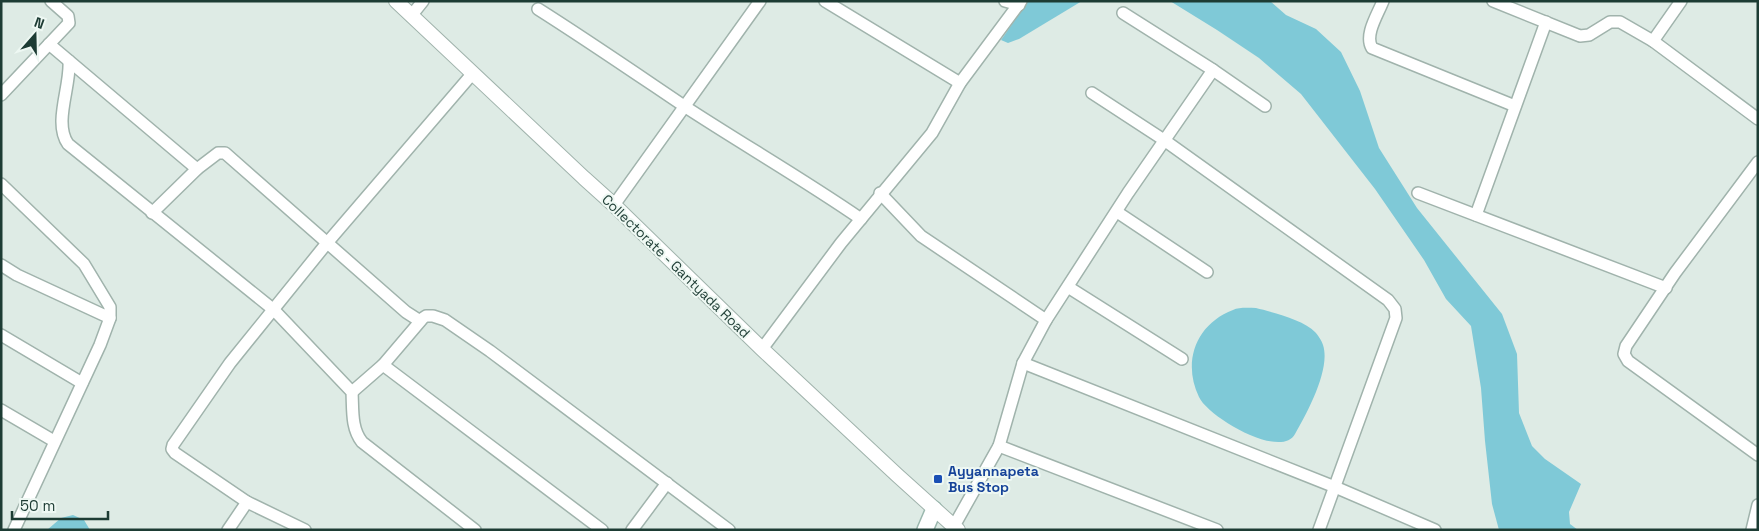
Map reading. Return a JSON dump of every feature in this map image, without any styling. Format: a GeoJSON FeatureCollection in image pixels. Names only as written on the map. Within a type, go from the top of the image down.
{"type":"FeatureCollection","features":[{"type":"Feature","properties":{"kind":"main road"},"geometry":{"type":"LineString","coordinates":[[925,530],[934,509]]}},
{"type":"Feature","properties":{"kind":"street"},"geometry":{"type":"LineString","coordinates":[[1,95],[69,22],[68,16],[51,1]]}},
{"type":"Feature","properties":{"kind":"street","name":"Collectorate - Gantyada Road"},"geometry":{"type":"LineString","coordinates":[[396,1],[614,204],[762,349],[956,528]]}},
{"type":"Feature","properties":{"kind":"street"},"geometry":{"type":"LineString","coordinates":[[411,16],[424,1]]}},
{"type":"Feature","properties":{"kind":"street"},"geometry":{"type":"LineString","coordinates":[[614,204],[760,1]]}},
{"type":"Feature","properties":{"kind":"street"},"geometry":{"type":"LineString","coordinates":[[825,1],[960,83]]}},
{"type":"Feature","properties":{"kind":"street"},"geometry":{"type":"LineString","coordinates":[[762,349],[880,193],[932,133],[960,83],[1020,3],[1005,1]]}},
{"type":"Feature","properties":{"kind":"street"},"geometry":{"type":"LineString","coordinates":[[1383,1],[1370,33],[1369,43],[1372,48],[1515,106]]}},
{"type":"Feature","properties":{"kind":"street"},"geometry":{"type":"LineString","coordinates":[[1493,1],[1583,36],[1594,33],[1610,22],[1620,22],[1652,41],[1758,118]]}},
{"type":"Feature","properties":{"kind":"street"},"geometry":{"type":"LineString","coordinates":[[1652,41],[1681,1]]}},
{"type":"Feature","properties":{"kind":"street"},"geometry":{"type":"LineString","coordinates":[[538,9],[587,39],[684,106],[831,198],[861,219]]}},
{"type":"Feature","properties":{"kind":"street"},"geometry":{"type":"LineString","coordinates":[[1123,12],[1265,106]]}},
{"type":"Feature","properties":{"kind":"street"},"geometry":{"type":"LineString","coordinates":[[1476,215],[1546,22]]}},
{"type":"Feature","properties":{"kind":"street"},"geometry":{"type":"LineString","coordinates":[[49,44],[197,169]]}},
{"type":"Feature","properties":{"kind":"street"},"geometry":{"type":"LineString","coordinates":[[70,61],[70,72],[61,125],[68,144],[274,310],[352,392],[353,424],[362,442],[476,530]]}},
{"type":"Feature","properties":{"kind":"street"},"geometry":{"type":"LineString","coordinates":[[956,528],[999,446],[1023,363],[1046,320],[1212,70]]}},
{"type":"Feature","properties":{"kind":"street"},"geometry":{"type":"LineString","coordinates":[[305,530],[247,502],[192,466],[175,453],[172,447],[230,363],[328,243],[473,73]]}},
{"type":"Feature","properties":{"kind":"street"},"geometry":{"type":"LineString","coordinates":[[1092,92],[1164,140],[1388,300],[1395,309],[1396,318],[1319,530]]}},
{"type":"Feature","properties":{"kind":"street"},"geometry":{"type":"LineString","coordinates":[[152,213],[197,169],[218,153],[225,153],[406,312],[420,321]]}},
{"type":"Feature","properties":{"kind":"street"},"geometry":{"type":"LineString","coordinates":[[1758,162],[1666,288],[1626,346],[1624,354],[1628,362],[1758,455]]}},
{"type":"Feature","properties":{"kind":"street"},"geometry":{"type":"LineString","coordinates":[[1,184],[84,264],[110,307],[110,318],[100,345],[14,530]]}},
{"type":"Feature","properties":{"kind":"street"},"geometry":{"type":"LineString","coordinates":[[880,193],[921,236],[1046,320]]}},
{"type":"Feature","properties":{"kind":"street"},"geometry":{"type":"LineString","coordinates":[[1418,193],[1666,288]]}},
{"type":"Feature","properties":{"kind":"street"},"geometry":{"type":"LineString","coordinates":[[1117,212],[1207,272]]}},
{"type":"Feature","properties":{"kind":"street"},"geometry":{"type":"LineString","coordinates":[[1,265],[17,275],[110,318]]}},
{"type":"Feature","properties":{"kind":"street"},"geometry":{"type":"LineString","coordinates":[[1068,287],[1182,359]]}},
{"type":"Feature","properties":{"kind":"street"},"geometry":{"type":"LineString","coordinates":[[352,392],[383,366],[426,316],[445,320],[490,351],[729,530]]}},
{"type":"Feature","properties":{"kind":"street"},"geometry":{"type":"LineString","coordinates":[[1,335],[82,382]]}},
{"type":"Feature","properties":{"kind":"street"},"geometry":{"type":"LineString","coordinates":[[1023,363],[1335,487],[1435,530]]}},
{"type":"Feature","properties":{"kind":"street"},"geometry":{"type":"LineString","coordinates":[[383,366],[602,530]]}},
{"type":"Feature","properties":{"kind":"street"},"geometry":{"type":"LineString","coordinates":[[1,410],[54,441]]}},
{"type":"Feature","properties":{"kind":"street"},"geometry":{"type":"LineString","coordinates":[[999,446],[1217,530]]}},
{"type":"Feature","properties":{"kind":"street"},"geometry":{"type":"LineString","coordinates":[[632,530],[666,483]]}},
{"type":"Feature","properties":{"kind":"street"},"geometry":{"type":"LineString","coordinates":[[228,530],[247,502]]}},
{"type":"Feature","properties":{"kind":"street"},"geometry":{"type":"LineString","coordinates":[[1752,530],[1758,505]]}},
{"type":"Feature","properties":{"kind":"water"},"geometry":{"type":"Polygon","coordinates":[[[1028,1],[1082,1],[1019,39],[1008,43],[1001,40],[1028,1]]]}},
{"type":"Feature","properties":{"kind":"water"},"geometry":{"type":"Polygon","coordinates":[[[1170,1],[1270,1],[1286,15],[1316,29],[1341,52],[1360,91],[1379,148],[1417,208],[1502,314],[1517,354],[1519,413],[1532,446],[1545,459],[1581,484],[1569,512],[1570,524],[1578,530],[1499,530],[1492,504],[1481,388],[1471,326],[1446,299],[1424,260],[1375,189],[1301,94],[1259,58],[1170,1]]]}},
{"type":"Feature","properties":{"kind":"water"},"geometry":{"type":"Polygon","coordinates":[[[1241,308],[1256,308],[1303,324],[1316,333],[1323,345],[1325,355],[1321,378],[1306,415],[1295,434],[1287,441],[1275,442],[1261,439],[1245,433],[1230,424],[1205,405],[1199,397],[1194,384],[1193,358],[1202,334],[1220,316],[1241,308]]]}},
{"type":"Feature","properties":{"kind":"water"},"geometry":{"type":"Polygon","coordinates":[[[73,515],[84,520],[90,530],[47,530],[61,518],[73,515]]]}},
{"type":"Feature","properties":{"kind":"place","name":"Ayyannapeta Bus Stop"},"geometry":{"type":"Point","coordinates":[938,479]}}]}
